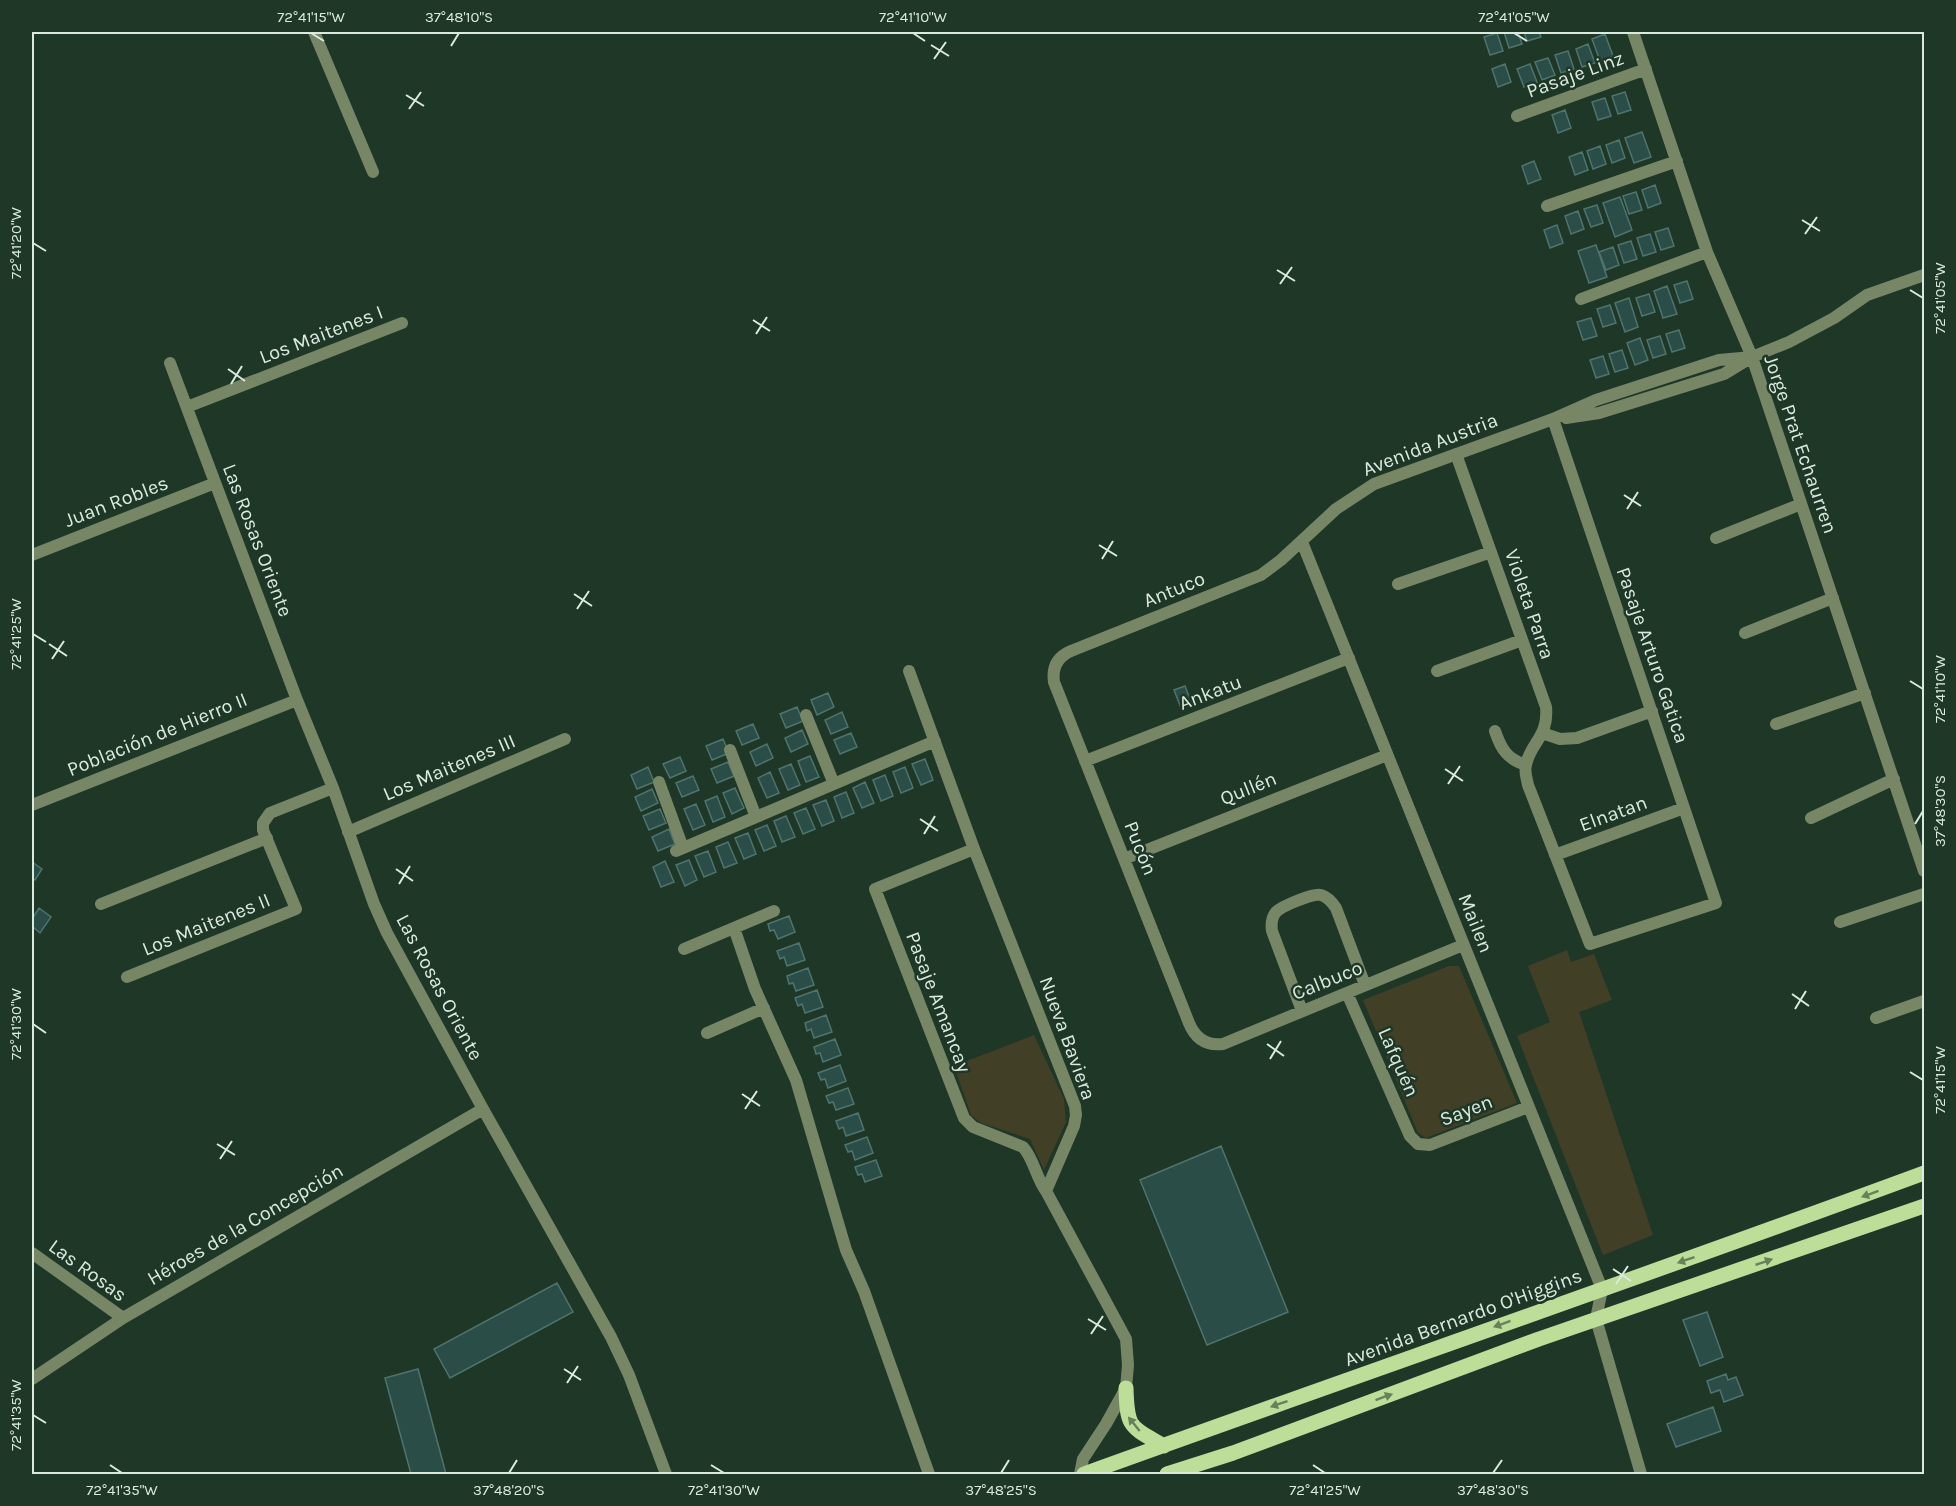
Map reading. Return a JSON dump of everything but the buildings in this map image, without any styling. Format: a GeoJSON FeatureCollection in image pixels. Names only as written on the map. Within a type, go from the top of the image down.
{"type":"FeatureCollection","features":[{"type":"Feature","properties":{"kind":"main road","name":"Avenida Bernardo O'Higgins"},"geometry":{"type":"LineString","coordinates":[[1082,1474],[1746,1240],[1924,1173]]}},
{"type":"Feature","properties":{"kind":"main road"},"geometry":{"type":"LineString","coordinates":[[1908,1211],[1924,1198]]}},
{"type":"Feature","properties":{"kind":"main road"},"geometry":{"type":"LineString","coordinates":[[1167,1474],[1233,1453],[1596,1319],[1924,1206]]}},
{"type":"Feature","properties":{"kind":"main road"},"geometry":{"type":"LineString","coordinates":[[1335,1386],[1344,1412]]}},
{"type":"Feature","properties":{"kind":"main road"},"geometry":{"type":"LineString","coordinates":[[1126,1388],[1128,1418],[1136,1430],[1164,1446]]}},
{"type":"Feature","properties":{"kind":"street"},"geometry":{"type":"LineString","coordinates":[[314,32],[373,172]]}},
{"type":"Feature","properties":{"kind":"street","name":"Jorge Prat Echaurren"},"geometry":{"type":"LineString","coordinates":[[1633,32],[1707,252],[1752,357],[1924,871]]}},
{"type":"Feature","properties":{"kind":"street","name":"Pasaje Linz"},"geometry":{"type":"LineString","coordinates":[[1517,116],[1646,69]]}},
{"type":"Feature","properties":{"kind":"street"},"geometry":{"type":"LineString","coordinates":[[1547,206],[1677,161]]}},
{"type":"Feature","properties":{"kind":"street"},"geometry":{"type":"LineString","coordinates":[[1581,299],[1707,252]]}},
{"type":"Feature","properties":{"kind":"street","name":"Avenida Austria"},"geometry":{"type":"LineString","coordinates":[[1302,542],[1336,509],[1374,484],[1553,419],[1596,400],[1719,360],[1752,357],[1789,342],[1834,318],[1867,295],[1924,275]]}},
{"type":"Feature","properties":{"kind":"street","name":"Los Maitenes I"},"geometry":{"type":"LineString","coordinates":[[187,407],[402,323]]}},
{"type":"Feature","properties":{"kind":"street","name":"Las Rosas Oriente"},"geometry":{"type":"LineString","coordinates":[[170,363],[387,933],[611,1337],[629,1375],[666,1474]]}},
{"type":"Feature","properties":{"kind":"street","name":"Pasaje Arturo Gatica"},"geometry":{"type":"LineString","coordinates":[[1553,419],[1716,903],[1590,944],[1555,855]]}},
{"type":"Feature","properties":{"kind":"street","name":"Violeta Parra"},"geometry":{"type":"LineString","coordinates":[[1456,453],[1546,707],[1546,723],[1526,765]]}},
{"type":"Feature","properties":{"kind":"street","name":"Juan Robles"},"geometry":{"type":"LineString","coordinates":[[32,555],[215,483]]}},
{"type":"Feature","properties":{"kind":"street"},"geometry":{"type":"LineString","coordinates":[[1716,538],[1801,504]]}},
{"type":"Feature","properties":{"kind":"street","name":"Mailen"},"geometry":{"type":"LineString","coordinates":[[1302,542],[1602,1289]]}},
{"type":"Feature","properties":{"kind":"street","name":"Antuco"},"geometry":{"type":"LineString","coordinates":[[1056,664],[1064,654],[1261,575],[1302,542]]}},
{"type":"Feature","properties":{"kind":"street"},"geometry":{"type":"LineString","coordinates":[[1398,584],[1491,552]]}},
{"type":"Feature","properties":{"kind":"street"},"geometry":{"type":"LineString","coordinates":[[1745,633],[1833,598]]}},
{"type":"Feature","properties":{"kind":"street"},"geometry":{"type":"LineString","coordinates":[[1437,671],[1522,640]]}},
{"type":"Feature","properties":{"kind":"street","name":"Ankatu"},"geometry":{"type":"LineString","coordinates":[[1086,761],[1349,658]]}},
{"type":"Feature","properties":{"kind":"street","name":"Pucón"},"geometry":{"type":"LineString","coordinates":[[1056,664],[1054,682],[1192,1031],[1204,1042]]}},
{"type":"Feature","properties":{"kind":"street","name":"Nueva Baviera"},"geometry":{"type":"LineString","coordinates":[[909,671],[974,849],[1075,1106],[1074,1126],[1046,1191]]}},
{"type":"Feature","properties":{"kind":"street"},"geometry":{"type":"LineString","coordinates":[[1776,724],[1864,693]]}},
{"type":"Feature","properties":{"kind":"street","name":"Población de Hierro II"},"geometry":{"type":"LineString","coordinates":[[32,805],[297,700]]}},
{"type":"Feature","properties":{"kind":"street"},"geometry":{"type":"LineString","coordinates":[[1542,733],[1560,739],[1577,738],[1652,711]]}},
{"type":"Feature","properties":{"kind":"street"},"geometry":{"type":"LineString","coordinates":[[806,715],[834,784]]}},
{"type":"Feature","properties":{"kind":"street"},"geometry":{"type":"LineString","coordinates":[[1495,731],[1504,753],[1517,763],[1526,765],[1528,785],[1555,855]]}},
{"type":"Feature","properties":{"kind":"street","name":"Los Maitenes III"},"geometry":{"type":"LineString","coordinates":[[348,832],[565,739]]}},
{"type":"Feature","properties":{"kind":"street"},"geometry":{"type":"LineString","coordinates":[[659,782],[680,850],[935,741]]}},
{"type":"Feature","properties":{"kind":"street"},"geometry":{"type":"LineString","coordinates":[[730,750],[756,817]]}},
{"type":"Feature","properties":{"kind":"street","name":"Qullén"},"geometry":{"type":"LineString","coordinates":[[1124,859],[1387,754]]}},
{"type":"Feature","properties":{"kind":"street"},"geometry":{"type":"LineString","coordinates":[[1811,818],[1894,779]]}},
{"type":"Feature","properties":{"kind":"street"},"geometry":{"type":"LineString","coordinates":[[101,904],[267,838],[263,823],[270,813],[333,788]]}},
{"type":"Feature","properties":{"kind":"street","name":"Elnatan"},"geometry":{"type":"LineString","coordinates":[[1555,855],[1684,808]]}},
{"type":"Feature","properties":{"kind":"street","name":"Los Maitenes II"},"geometry":{"type":"LineString","coordinates":[[127,977],[296,909],[267,838]]}},
{"type":"Feature","properties":{"kind":"street","name":"Pasaje Amancay"},"geometry":{"type":"LineString","coordinates":[[974,849],[875,889],[963,1118],[973,1126],[1023,1147],[1029,1153],[1036,1175],[1046,1191]]}},
{"type":"Feature","properties":{"kind":"street"},"geometry":{"type":"LineString","coordinates":[[1840,922],[1924,894]]}},
{"type":"Feature","properties":{"kind":"street"},"geometry":{"type":"LineString","coordinates":[[1302,1011],[1272,931],[1272,922],[1276,912],[1280,909],[1312,896],[1321,895],[1330,899],[1336,908],[1365,985]]}},
{"type":"Feature","properties":{"kind":"street"},"geometry":{"type":"LineString","coordinates":[[684,949],[774,911]]}},
{"type":"Feature","properties":{"kind":"street"},"geometry":{"type":"LineString","coordinates":[[734,928],[764,1008],[796,1080],[846,1250],[864,1291],[929,1474]]}},
{"type":"Feature","properties":{"kind":"street","name":"Calbuco"},"geometry":{"type":"LineString","coordinates":[[1204,1042],[1223,1044],[1463,945]]}},
{"type":"Feature","properties":{"kind":"street","name":"Lafquén"},"geometry":{"type":"LineString","coordinates":[[1347,993],[1410,1136],[1418,1144]]}},
{"type":"Feature","properties":{"kind":"street"},"geometry":{"type":"LineString","coordinates":[[1876,1018],[1924,1001]]}},
{"type":"Feature","properties":{"kind":"street"},"geometry":{"type":"LineString","coordinates":[[707,1033],[764,1008]]}},
{"type":"Feature","properties":{"kind":"street","name":"Sayen"},"geometry":{"type":"LineString","coordinates":[[1418,1144],[1430,1145],[1528,1107]]}},
{"type":"Feature","properties":{"kind":"street","name":"Héroes de la Concepción"},"geometry":{"type":"LineString","coordinates":[[32,1379],[123,1318],[483,1108]]}},
{"type":"Feature","properties":{"kind":"street"},"geometry":{"type":"LineString","coordinates":[[1046,1191],[1126,1339],[1128,1365],[1126,1388],[1083,1459],[1082,1474]]}},
{"type":"Feature","properties":{"kind":"street","name":"Las Rosas"},"geometry":{"type":"LineString","coordinates":[[32,1253],[123,1318]]}},
{"type":"Feature","properties":{"kind":"street"},"geometry":{"type":"LineString","coordinates":[[1602,1289],[1596,1319],[1641,1474]]}},
{"type":"Feature","properties":{"kind":"shaded area"},"geometry":{"type":"Polygon","coordinates":[[[1567,950],[1571,962],[1594,954],[1612,1000],[1579,1012],[1653,1235],[1603,1255],[1517,1036],[1550,1022],[1528,966],[1567,950]]]}},
{"type":"Feature","properties":{"kind":"shaded area"},"geometry":{"type":"Polygon","coordinates":[[[1449,966],[1459,966],[1517,1103],[1426,1138],[1418,1133],[1363,1000],[1449,966]]]}},
{"type":"Feature","properties":{"kind":"shaded area"},"geometry":{"type":"Polygon","coordinates":[[[1034,1035],[1064,1099],[1066,1122],[1044,1170],[1030,1139],[981,1123],[971,1115],[954,1066],[1034,1035]]]}}]}
